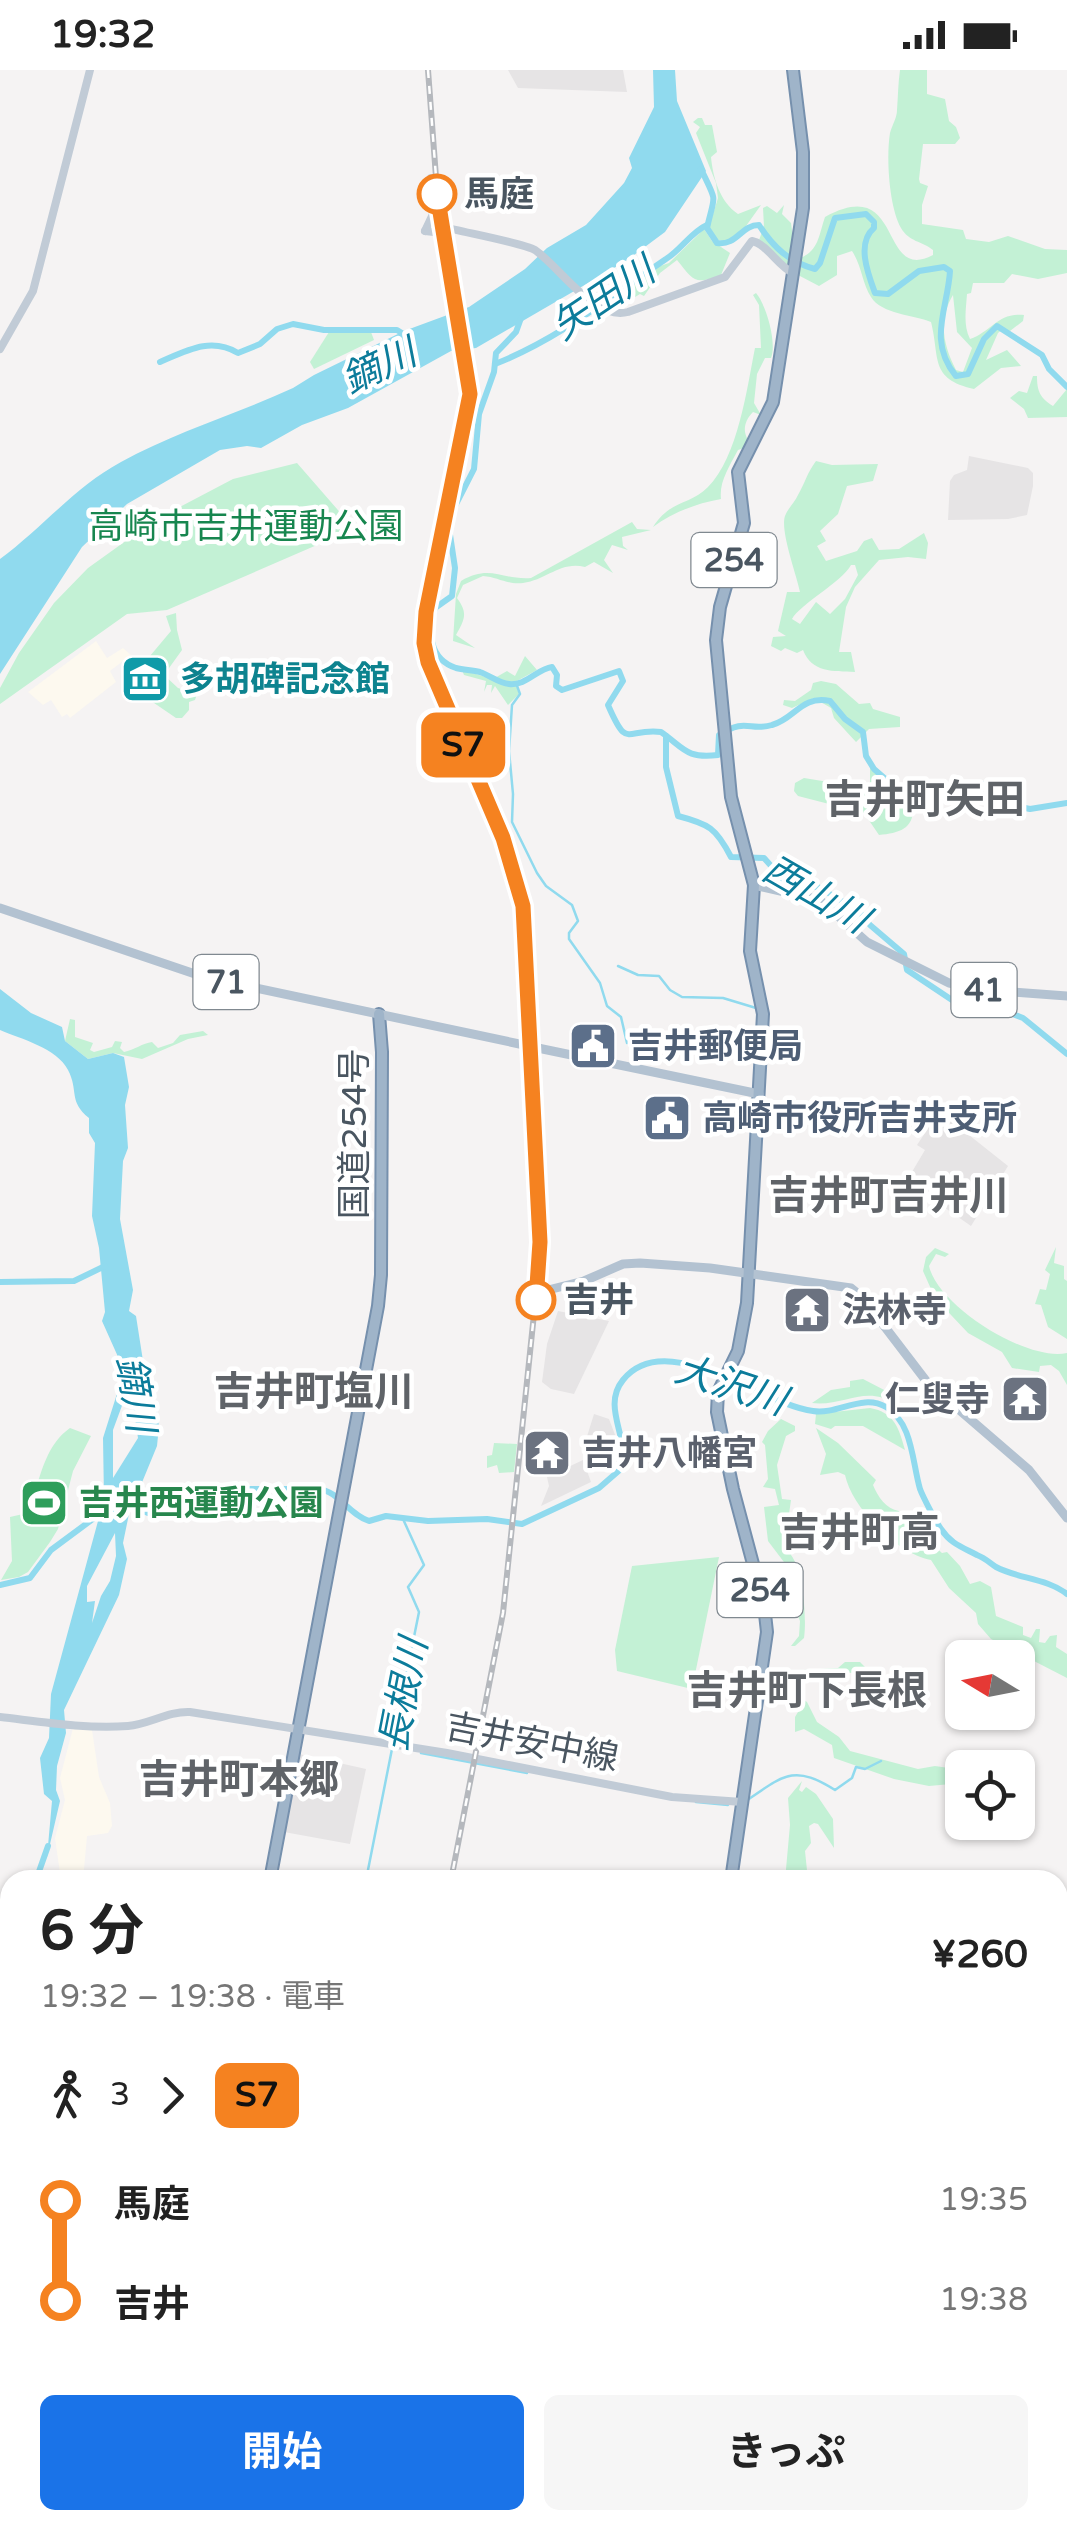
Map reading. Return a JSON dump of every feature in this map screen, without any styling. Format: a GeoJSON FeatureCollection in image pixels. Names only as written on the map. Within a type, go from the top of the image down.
{"type":"FeatureCollection","features":[{"type":"Feature","properties":{"kind":"highway","name":"254"},"geometry":{"type":"LineString","coordinates":[[733,1870],[766,1632],[764,1605],[733,1489],[716,1400],[738,1350],[748,1275],[763,1014],[749,944],[754,885],[731,797],[716,640],[720,607],[744,523],[738,472],[771,408],[794,271],[804,177],[800,108],[793,70]]}},
{"type":"Feature","properties":{"kind":"highway","name":"国道254号"},"geometry":{"type":"LineString","coordinates":[[269,1870],[378,1306],[384,1188],[379,1014]]}},
{"type":"Feature","properties":{"kind":"highway","name":"国道254号"},"geometry":{"type":"LineString","coordinates":[[342,1490],[375,1283],[379,1014]]}},
{"type":"Feature","properties":{"kind":"main road"},"geometry":{"type":"LineString","coordinates":[[0,350],[32,291],[90,70]]}},
{"type":"Feature","properties":{"kind":"main road"},"geometry":{"type":"LineString","coordinates":[[431,178],[434,212],[425,232],[444,227],[526,246],[607,313],[628,312],[725,277],[751,242],[761,243],[776,262],[794,271]]}},
{"type":"Feature","properties":{"kind":"main road","name":"41"},"geometry":{"type":"LineString","coordinates":[[754,885],[820,900],[867,942],[958,986],[1067,996]]}},
{"type":"Feature","properties":{"kind":"main road","name":"71"},"geometry":{"type":"LineString","coordinates":[[0,908],[204,978],[759,1094]]}},
{"type":"Feature","properties":{"kind":"main road"},"geometry":{"type":"LineString","coordinates":[[544,1291],[584,1281],[626,1264],[687,1266],[841,1285],[854,1290],[927,1382],[1029,1470],[1067,1518]]}},
{"type":"Feature","properties":{"kind":"main road","name":"吉井安中線"},"geometry":{"type":"LineString","coordinates":[[0,1717],[75,1726],[133,1725],[185,1712],[461,1756],[672,1797],[742,1802]]}},
{"type":"Feature","properties":{"kind":"shaded area"},"geometry":{"type":"Polygon","coordinates":[[[508,70],[623,70],[627,92],[518,88],[508,70]]]}},
{"type":"Feature","properties":{"kind":"shaded area"},"geometry":{"type":"Polygon","coordinates":[[[969,456],[1028,468],[1033,473],[1027,515],[948,520],[950,481],[967,470],[969,456]]]}},
{"type":"Feature","properties":{"kind":"shaded area"},"geometry":{"type":"Polygon","coordinates":[[[96,641],[107,658],[123,648],[131,655],[110,671],[116,682],[70,718],[67,714],[62,717],[51,700],[43,705],[28,692],[96,641]]]}},
{"type":"Feature","properties":{"kind":"shaded area"},"geometry":{"type":"Polygon","coordinates":[[[945,1116],[1008,1166],[971,1226],[938,1203],[928,1202],[903,1187],[925,1150],[917,1145],[929,1127],[935,1130],[945,1116]]]}},
{"type":"Feature","properties":{"kind":"shaded area"},"geometry":{"type":"Polygon","coordinates":[[[558,1311],[609,1321],[574,1394],[551,1389],[542,1382],[547,1344],[558,1311]]]}},
{"type":"Feature","properties":{"kind":"shaded area"},"geometry":{"type":"Polygon","coordinates":[[[594,1414],[609,1419],[617,1440],[612,1447],[584,1446],[594,1414]]]}},
{"type":"Feature","properties":{"kind":"shaded area"},"geometry":{"type":"Polygon","coordinates":[[[583,1460],[591,1482],[541,1506],[549,1486],[547,1477],[583,1460]]]}},
{"type":"Feature","properties":{"kind":"shaded area"},"geometry":{"type":"Polygon","coordinates":[[[73,1728],[92,1730],[112,1826],[108,1833],[87,1836],[84,1870],[60,1870],[55,1838],[65,1800],[60,1778],[73,1728]]]}},
{"type":"Feature","properties":{"kind":"shaded area"},"geometry":{"type":"Polygon","coordinates":[[[299,1754],[366,1769],[350,1844],[284,1832],[299,1754]]]}},
{"type":"Feature","properties":{"kind":"green space"},"geometry":{"type":"Polygon","coordinates":[[[900,70],[927,70],[927,94],[945,99],[949,121],[960,138],[955,144],[923,144],[919,179],[928,186],[922,224],[963,230],[966,239],[989,242],[1008,236],[1045,249],[1067,250],[1067,273],[1038,279],[1012,274],[1004,283],[973,283],[971,293],[967,294],[966,311],[970,339],[1001,319],[1024,315],[1023,321],[1010,331],[1003,329],[998,333],[986,360],[1007,350],[1021,366],[1001,368],[974,389],[943,373],[931,322],[876,303],[852,251],[837,256],[837,275],[819,286],[798,275],[800,258],[815,246],[825,217],[850,207],[868,208],[880,217],[904,255],[916,260],[933,255],[933,250],[901,228],[891,195],[889,143],[897,113],[900,70]],[[953,295],[945,314],[944,332],[956,370],[963,372],[972,348],[957,332],[953,295]]]}},
{"type":"Feature","properties":{"kind":"green space"},"geometry":{"type":"Polygon","coordinates":[[[698,118],[705,125],[712,125],[717,152],[711,157],[712,165],[726,203],[738,214],[761,205],[728,242],[714,239],[709,227],[718,198],[696,133],[700,127],[693,122],[698,118]]]}},
{"type":"Feature","properties":{"kind":"green space"},"geometry":{"type":"Polygon","coordinates":[[[784,205],[782,214],[791,223],[795,252],[790,270],[759,240],[764,227],[763,208],[767,206],[777,213],[784,205]]]}},
{"type":"Feature","properties":{"kind":"green space"},"geometry":{"type":"Polygon","coordinates":[[[704,229],[712,241],[730,253],[721,275],[695,279],[677,260],[660,273],[644,296],[640,294],[622,305],[620,293],[651,269],[669,263],[704,229]]]}},
{"type":"Feature","properties":{"kind":"green space"},"geometry":{"type":"Polygon","coordinates":[[[756,293],[767,316],[773,344],[771,358],[765,358],[757,374],[754,403],[761,415],[753,412],[746,422],[748,440],[725,474],[721,499],[686,509],[653,527],[673,507],[708,487],[727,458],[740,421],[755,348],[761,348],[759,305],[753,295],[756,293]]]}},
{"type":"Feature","properties":{"kind":"green space"},"geometry":{"type":"Polygon","coordinates":[[[329,332],[371,332],[374,340],[314,369],[310,362],[329,332]]]}},
{"type":"Feature","properties":{"kind":"green space"},"geometry":{"type":"Polygon","coordinates":[[[1033,376],[1037,376],[1042,397],[1053,406],[1067,389],[1067,417],[1028,418],[1024,409],[1010,398],[1019,391],[1027,393],[1033,376]]]}},
{"type":"Feature","properties":{"kind":"green space"},"geometry":{"type":"Polygon","coordinates":[[[816,461],[832,465],[878,464],[873,481],[847,486],[838,514],[820,531],[826,541],[817,546],[826,561],[857,551],[872,538],[879,550],[899,549],[924,533],[928,543],[926,559],[879,560],[855,587],[846,607],[839,652],[851,652],[855,672],[824,669],[812,663],[803,650],[781,651],[771,646],[773,637],[786,636],[778,631],[787,592],[800,592],[786,542],[786,513],[816,461]],[[855,565],[792,619],[800,624],[816,602],[830,614],[845,599],[858,575],[855,565]]]}},
{"type":"Feature","properties":{"kind":"green space","name":"高崎市吉井運動公園"},"geometry":{"type":"Polygon","coordinates":[[[297,463],[344,517],[340,535],[167,610],[127,614],[0,704],[0,688],[19,653],[54,603],[88,568],[155,520],[233,479],[297,463]]]}},
{"type":"Feature","properties":{"kind":"green space"},"geometry":{"type":"Polygon","coordinates":[[[632,522],[637,529],[651,530],[622,537],[628,550],[612,545],[604,560],[613,573],[594,562],[523,583],[483,576],[463,585],[457,598],[464,616],[456,635],[475,648],[453,641],[456,594],[461,581],[488,573],[531,578],[632,522]]]}},
{"type":"Feature","properties":{"kind":"green space"},"geometry":{"type":"Polygon","coordinates":[[[176,613],[182,650],[164,675],[178,688],[197,694],[182,718],[176,718],[138,692],[129,681],[171,631],[166,616],[176,613]]]}},
{"type":"Feature","properties":{"kind":"green space"},"geometry":{"type":"Polygon","coordinates":[[[525,656],[537,670],[515,682],[519,694],[508,705],[495,686],[491,693],[492,685],[487,685],[484,692],[486,681],[464,675],[462,670],[493,679],[507,671],[515,676],[525,656]]]}},
{"type":"Feature","properties":{"kind":"green space"},"geometry":{"type":"Polygon","coordinates":[[[813,683],[836,684],[859,704],[870,703],[873,709],[900,717],[900,727],[869,729],[856,742],[834,718],[831,708],[814,698],[792,708],[783,705],[784,700],[795,701],[811,690],[813,683]]]}},
{"type":"Feature","properties":{"kind":"green space"},"geometry":{"type":"Polygon","coordinates":[[[870,765],[886,785],[913,807],[911,820],[899,831],[879,835],[864,813],[798,796],[794,791],[795,783],[804,778],[865,788],[870,782],[870,765]]]}},
{"type":"Feature","properties":{"kind":"green space"},"geometry":{"type":"Polygon","coordinates":[[[70,1019],[75,1020],[75,1037],[93,1043],[90,1050],[94,1052],[112,1047],[115,1041],[122,1042],[120,1048],[124,1052],[152,1042],[158,1048],[173,1043],[180,1035],[203,1031],[208,1035],[188,1039],[142,1059],[113,1053],[88,1059],[65,1041],[70,1019]]]}},
{"type":"Feature","properties":{"kind":"green space"},"geometry":{"type":"Polygon","coordinates":[[[1056,1247],[1054,1263],[1064,1266],[1067,1281],[1067,1339],[1048,1327],[1041,1305],[1035,1304],[1040,1289],[1046,1290],[1050,1274],[1045,1270],[1056,1247]]]}},
{"type":"Feature","properties":{"kind":"green space"},"geometry":{"type":"Polygon","coordinates":[[[935,1248],[949,1254],[936,1254],[929,1266],[949,1298],[1008,1340],[1030,1349],[1067,1353],[1067,1385],[1051,1365],[1040,1366],[1039,1372],[1012,1368],[1002,1352],[968,1333],[935,1298],[923,1271],[926,1257],[935,1248]]]}},
{"type":"Feature","properties":{"kind":"green space"},"geometry":{"type":"Polygon","coordinates":[[[863,1379],[890,1393],[895,1404],[874,1396],[812,1403],[831,1390],[850,1387],[850,1381],[863,1379]]]}},
{"type":"Feature","properties":{"kind":"green space"},"geometry":{"type":"Polygon","coordinates":[[[870,1408],[885,1413],[894,1422],[905,1450],[863,1426],[831,1429],[815,1424],[816,1414],[870,1408]]]}},
{"type":"Feature","properties":{"kind":"green space"},"geometry":{"type":"Polygon","coordinates":[[[781,1419],[795,1426],[795,1431],[786,1436],[777,1465],[782,1499],[791,1500],[789,1514],[804,1512],[794,1529],[796,1541],[791,1555],[801,1583],[805,1619],[804,1638],[795,1646],[791,1646],[799,1636],[800,1621],[790,1597],[790,1570],[768,1541],[764,1507],[779,1505],[775,1489],[763,1487],[768,1479],[762,1442],[781,1419]]]}},
{"type":"Feature","properties":{"kind":"green space","name":"吉井西運動公園"},"geometry":{"type":"Polygon","coordinates":[[[70,1428],[91,1436],[73,1471],[58,1529],[28,1572],[1,1580],[12,1561],[10,1517],[23,1514],[25,1498],[33,1498],[50,1451],[70,1428]]]}},
{"type":"Feature","properties":{"kind":"green space"},"geometry":{"type":"Polygon","coordinates":[[[816,1428],[838,1443],[876,1480],[873,1485],[877,1494],[886,1505],[899,1511],[901,1521],[920,1532],[903,1528],[910,1541],[932,1544],[942,1553],[947,1552],[970,1584],[980,1581],[991,1587],[996,1616],[1023,1627],[1023,1635],[1031,1638],[1040,1629],[1039,1642],[1045,1643],[1050,1636],[1057,1635],[1056,1647],[1067,1654],[1067,1678],[1035,1662],[1035,1640],[991,1639],[978,1624],[976,1613],[949,1588],[931,1560],[904,1549],[866,1515],[845,1475],[820,1475],[826,1454],[816,1428]]]}},
{"type":"Feature","properties":{"kind":"green space"},"geometry":{"type":"Polygon","coordinates":[[[494,1443],[517,1444],[514,1472],[499,1473],[497,1465],[487,1468],[487,1456],[492,1455],[494,1443]]]}},
{"type":"Feature","properties":{"kind":"green space"},"geometry":{"type":"Polygon","coordinates":[[[719,1557],[692,1689],[617,1671],[615,1650],[632,1566],[719,1557]]]}},
{"type":"Feature","properties":{"kind":"green space"},"geometry":{"type":"Polygon","coordinates":[[[845,1662],[860,1662],[867,1669],[865,1674],[840,1672],[831,1680],[798,1683],[795,1694],[807,1702],[817,1722],[839,1737],[850,1751],[918,1769],[945,1767],[945,1785],[929,1786],[894,1779],[834,1758],[832,1745],[804,1729],[795,1732],[798,1712],[786,1691],[786,1671],[838,1668],[845,1662]]]}},
{"type":"Feature","properties":{"kind":"green space"},"geometry":{"type":"Polygon","coordinates":[[[802,1781],[799,1790],[802,1792],[806,1787],[816,1794],[833,1819],[834,1848],[818,1824],[809,1826],[807,1870],[786,1870],[788,1798],[802,1781]]]}},
{"type":"Feature","properties":{"kind":"water"},"geometry":{"type":"Polygon","coordinates":[[[653,70],[675,70],[677,101],[706,171],[665,232],[626,261],[476,348],[451,351],[348,408],[302,425],[261,448],[220,450],[127,504],[82,547],[0,674],[0,559],[89,483],[121,462],[293,388],[404,331],[469,307],[525,269],[547,248],[586,225],[624,183],[632,168],[629,158],[654,107],[653,70]]]}},
{"type":"Feature","properties":{"kind":"water"},"geometry":{"type":"Polygon","coordinates":[[[0,989],[31,1013],[62,1027],[65,1041],[88,1059],[113,1053],[124,1057],[129,1087],[125,1105],[128,1148],[123,1161],[120,1219],[133,1290],[129,1311],[136,1316],[146,1380],[153,1392],[159,1426],[157,1446],[129,1514],[123,1543],[127,1559],[119,1595],[64,1710],[66,1733],[57,1766],[56,1790],[60,1801],[47,1857],[52,1801],[44,1794],[40,1758],[49,1738],[51,1694],[104,1499],[103,1438],[121,1381],[119,1359],[102,1321],[105,1312],[99,1248],[92,1216],[95,1143],[89,1133],[89,1118],[78,1106],[63,1062],[38,1045],[0,1030],[0,989]],[[127,1392],[113,1430],[113,1478],[138,1438],[131,1392],[127,1392]],[[115,1533],[87,1586],[87,1602],[95,1601],[92,1623],[110,1581],[116,1556],[115,1533]]]}},
{"type":"Feature","properties":{"kind":"waterway"},"geometry":{"type":"LineString","coordinates":[[701,169],[713,198],[707,228],[717,243],[759,225],[782,253],[815,269],[835,218],[866,214],[874,222],[865,250],[875,293],[888,294],[919,271],[944,267],[950,271],[941,337],[947,363],[956,376],[968,374],[984,339],[997,326],[1042,355],[1049,369],[1067,387]]}},
{"type":"Feature","properties":{"kind":"waterway","name":"矢田川"},"geometry":{"type":"LineString","coordinates":[[495,364],[584,316],[707,225]]}},
{"type":"Feature","properties":{"kind":"waterway","name":"矢田川"},"geometry":{"type":"LineString","coordinates":[[521,318],[516,332],[496,353],[494,372],[479,414],[474,469],[451,514],[449,528],[455,568],[452,596],[435,608],[431,626],[432,643],[440,658],[456,668],[480,672],[509,684],[552,667],[557,675],[556,686],[562,690],[619,671],[623,681],[608,705],[624,733],[661,732],[686,751],[699,755],[718,755],[719,735],[728,730],[772,725],[812,701],[830,701],[863,732],[866,756],[874,769],[913,803],[918,805],[989,782],[998,785],[1006,804],[1030,809],[1067,803]]}},
{"type":"Feature","properties":{"kind":"waterway"},"geometry":{"type":"LineString","coordinates":[[160,362],[209,346],[238,353],[260,344],[277,329],[293,324],[324,330],[397,330],[405,335]]}},
{"type":"Feature","properties":{"kind":"waterway"},"geometry":{"type":"LineString","coordinates":[[516,683],[520,694],[512,705],[509,751],[512,822],[546,886],[572,905],[578,921],[569,939],[600,983],[607,1006],[621,1017],[627,1043]]}},
{"type":"Feature","properties":{"kind":"waterway","name":"西山川"},"geometry":{"type":"LineString","coordinates":[[666,736],[666,767],[678,816],[710,829],[731,857],[764,858],[789,886],[818,887],[859,911],[904,954],[907,970],[952,1000],[1023,1018],[1067,1054]]}},
{"type":"Feature","properties":{"kind":"waterway"},"geometry":{"type":"LineString","coordinates":[[618,966],[638,975],[659,976],[682,997],[723,998],[756,1008]]}},
{"type":"Feature","properties":{"kind":"waterway"},"geometry":{"type":"LineString","coordinates":[[0,1282],[74,1281],[105,1266]]}},
{"type":"Feature","properties":{"kind":"waterway","name":"大沢川"},"geometry":{"type":"LineString","coordinates":[[127,1504],[148,1513],[241,1489],[318,1489],[332,1494],[369,1521],[386,1516],[522,1524],[599,1488],[622,1468],[615,1412],[617,1390],[641,1366],[664,1361],[689,1364],[813,1411],[868,1402],[886,1407],[907,1433],[920,1489],[949,1538],[996,1567],[1067,1594]]}},
{"type":"Feature","properties":{"kind":"waterway"},"geometry":{"type":"LineString","coordinates":[[0,1585],[30,1578],[51,1550],[109,1507]]}},
{"type":"Feature","properties":{"kind":"waterway","name":"長根川"},"geometry":{"type":"LineString","coordinates":[[393,1741],[419,1612],[408,1587],[424,1565],[403,1519]]}},
{"type":"Feature","properties":{"kind":"waterway","name":"長根川"},"geometry":{"type":"LineString","coordinates":[[368,1870],[392,1749]]}},
{"type":"Feature","properties":{"kind":"waterway"},"geometry":{"type":"LineString","coordinates":[[421,1753],[527,1773]]}},
{"type":"Feature","properties":{"kind":"waterway"},"geometry":{"type":"LineString","coordinates":[[749,1799],[790,1776],[810,1777],[835,1790],[852,1778],[856,1767],[865,1769],[881,1761]]}},
{"type":"Feature","properties":{"kind":"waterway"},"geometry":{"type":"LineString","coordinates":[[696,1802],[728,1805]]}},
{"type":"Feature","properties":{"kind":"waterway","name":"鏑川"},"geometry":{"type":"LineString","coordinates":[[40,1870],[48,1846]]}},
{"type":"Feature","properties":{"kind":"railway"},"geometry":{"type":"LineString","coordinates":[[428,70],[438,204],[470,394],[426,612],[424,643],[432,672],[503,839],[523,906],[540,1256],[503,1613],[453,1870]]}},
{"type":"Feature","properties":{"kind":"train","name":"S7"},"geometry":{"type":"LineString","coordinates":[[437,194],[470,394],[426,612],[424,643],[432,672],[503,838],[523,906],[540,1242],[536,1300]]}},
{"type":"Feature","properties":{"kind":"place","name":"馬庭"},"geometry":{"type":"Point","coordinates":[437,194]}},
{"type":"Feature","properties":{"kind":"place","name":"多胡碑記念館"},"geometry":{"type":"Point","coordinates":[145,679]}},
{"type":"Feature","properties":{"kind":"place","name":"吉井郵便局"},"geometry":{"type":"Point","coordinates":[593,1046]}},
{"type":"Feature","properties":{"kind":"place","name":"高崎市役所吉井支所"},"geometry":{"type":"Point","coordinates":[667,1118]}},
{"type":"Feature","properties":{"kind":"place","name":"吉井"},"geometry":{"type":"Point","coordinates":[536,1300]}},
{"type":"Feature","properties":{"kind":"place","name":"法林寺"},"geometry":{"type":"Point","coordinates":[807,1310]}},
{"type":"Feature","properties":{"kind":"place","name":"仁叟寺"},"geometry":{"type":"Point","coordinates":[1025,1399]}},
{"type":"Feature","properties":{"kind":"place","name":"吉井八幡宮"},"geometry":{"type":"Point","coordinates":[547,1453]}},
{"type":"Feature","properties":{"kind":"place","name":"吉井西運動公園"},"geometry":{"type":"Point","coordinates":[44,1503]}},
{"type":"Feature","properties":{"kind":"district","name":"吉井町矢田"},"geometry":{"type":"Point","coordinates":[925,799]}},
{"type":"Feature","properties":{"kind":"district","name":"吉井町吉井川"},"geometry":{"type":"Point","coordinates":[889,1195]}},
{"type":"Feature","properties":{"kind":"district","name":"吉井町塩川"},"geometry":{"type":"Point","coordinates":[314,1391]}},
{"type":"Feature","properties":{"kind":"district","name":"吉井町高"},"geometry":{"type":"Point","coordinates":[860,1532]}},
{"type":"Feature","properties":{"kind":"district","name":"吉井町下長根"},"geometry":{"type":"Point","coordinates":[807,1690]}},
{"type":"Feature","properties":{"kind":"district","name":"吉井町本郷"},"geometry":{"type":"Point","coordinates":[239,1779]}}]}
